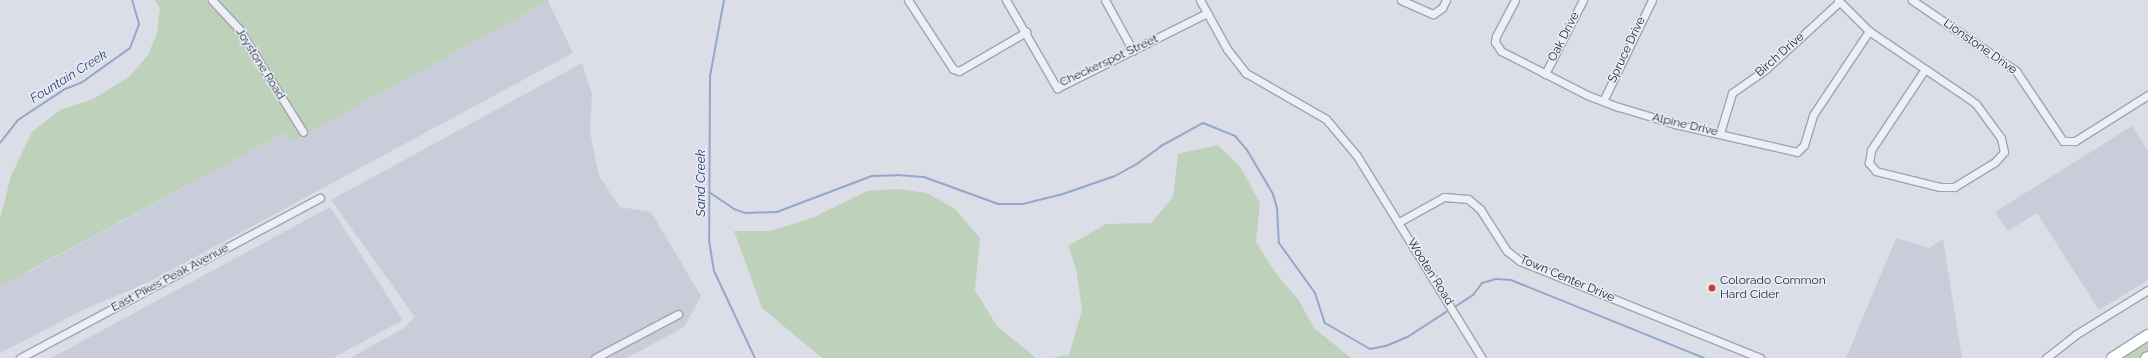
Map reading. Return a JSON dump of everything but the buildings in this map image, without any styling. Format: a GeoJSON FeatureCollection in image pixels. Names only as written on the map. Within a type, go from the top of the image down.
{"type":"FeatureCollection","features":[{"type":"Feature","properties":{"kind":"highway"},"geometry":{"type":"LineString","coordinates":[[2112,358],[2148,335]]}},
{"type":"Feature","properties":{"kind":"street","name":"Joystone Road"},"geometry":{"type":"LineString","coordinates":[[212,0],[239,28],[303,132]]}},
{"type":"Feature","properties":{"kind":"street"},"geometry":{"type":"LineString","coordinates":[[908,0],[953,69],[959,71],[1026,32]]}},
{"type":"Feature","properties":{"kind":"street","name":"Checkerspot Street"},"geometry":{"type":"LineString","coordinates":[[1006,0],[1026,32],[1057,88],[1207,13]]}},
{"type":"Feature","properties":{"kind":"street"},"geometry":{"type":"LineString","coordinates":[[1105,0],[1133,51]]}},
{"type":"Feature","properties":{"kind":"street","name":"Wooten Road"},"geometry":{"type":"LineString","coordinates":[[1200,0],[1231,55],[1246,73],[1326,119],[1357,156],[1482,358]]}},
{"type":"Feature","properties":{"kind":"street"},"geometry":{"type":"LineString","coordinates":[[1401,0],[1433,14],[1442,8],[1446,0]]}},
{"type":"Feature","properties":{"kind":"street","name":"Alpine Drive"},"geometry":{"type":"LineString","coordinates":[[1515,0],[1496,36],[1497,47],[1545,74],[1603,101],[1668,122],[1720,133],[1791,152],[1801,150],[1814,115],[1869,31]]}},
{"type":"Feature","properties":{"kind":"street","name":"Oak Drive"},"geometry":{"type":"LineString","coordinates":[[1545,74],[1583,0]]}},
{"type":"Feature","properties":{"kind":"street","name":"Spruce Drive"},"geometry":{"type":"LineString","coordinates":[[1603,101],[1652,0]]}},
{"type":"Feature","properties":{"kind":"street","name":"Lionstone Drive"},"geometry":{"type":"LineString","coordinates":[[1912,0],[2016,71],[2063,142],[2075,141],[2148,95]]}},
{"type":"Feature","properties":{"kind":"street"},"geometry":{"type":"LineString","coordinates":[[1838,1],[1869,31],[1925,69],[1976,104],[2004,145],[2004,152],[1995,162],[1954,186],[1940,187],[1876,171],[1869,163],[1871,150],[1925,69]]}},
{"type":"Feature","properties":{"kind":"street","name":"Birch Drive"},"geometry":{"type":"LineString","coordinates":[[1720,133],[1732,93],[1766,69],[1838,1]]}},
{"type":"Feature","properties":{"kind":"street","name":"Town Center Drive"},"geometry":{"type":"LineString","coordinates":[[1399,222],[1444,197],[1468,199],[1480,209],[1507,251],[1520,261],[1760,358]]}},
{"type":"Feature","properties":{"kind":"street","name":"East Pikes Peak Avenue"},"geometry":{"type":"LineString","coordinates":[[20,358],[320,198]]}},
{"type":"Feature","properties":{"kind":"street"},"geometry":{"type":"LineString","coordinates":[[2046,358],[2075,335],[2148,290]]}},
{"type":"Feature","properties":{"kind":"street"},"geometry":{"type":"LineString","coordinates":[[595,358],[678,314]]}},
{"type":"Feature","properties":{"kind":"shaded area"},"geometry":{"type":"Polygon","coordinates":[[[548,1],[573,53],[149,282],[87,308],[0,353],[0,286],[25,272],[48,314],[26,273],[283,134],[294,141],[548,1]]]}},
{"type":"Feature","properties":{"kind":"shaded area"},"geometry":{"type":"Polygon","coordinates":[[[582,63],[592,94],[590,132],[599,176],[620,207],[651,212],[701,296],[684,327],[627,358],[350,358],[404,328],[415,317],[331,200],[582,63]]]}},
{"type":"Feature","properties":{"kind":"shaded area"},"geometry":{"type":"Polygon","coordinates":[[[2132,126],[2148,151],[2148,280],[2099,310],[2037,213],[2008,231],[1995,212],[2132,126]]]}},
{"type":"Feature","properties":{"kind":"shaded area"},"geometry":{"type":"Polygon","coordinates":[[[330,207],[403,320],[333,358],[51,358],[330,207]]]}},
{"type":"Feature","properties":{"kind":"shaded area"},"geometry":{"type":"Polygon","coordinates":[[[1896,238],[1929,248],[1943,239],[1962,358],[1846,358],[1896,238]]]}},
{"type":"Feature","properties":{"kind":"green space"},"geometry":{"type":"Polygon","coordinates":[[[155,0],[550,0],[294,141],[283,134],[0,286],[0,219],[11,176],[32,132],[60,110],[93,99],[130,76],[148,55],[157,33],[160,8],[155,0]]]}},
{"type":"Feature","properties":{"kind":"green space"},"geometry":{"type":"Polygon","coordinates":[[[1218,145],[1241,168],[1260,203],[1256,242],[1277,275],[1298,299],[1314,328],[1351,358],[1052,358],[1069,355],[1082,310],[1076,269],[1068,246],[1106,224],[1151,223],[1173,197],[1178,154],[1218,145]]]}},
{"type":"Feature","properties":{"kind":"green space"},"geometry":{"type":"Polygon","coordinates":[[[898,189],[927,193],[955,209],[980,238],[975,290],[997,326],[1036,358],[822,358],[762,308],[734,231],[770,231],[812,218],[867,191],[898,189]]]}},
{"type":"Feature","properties":{"kind":"green space"},"geometry":{"type":"Polygon","coordinates":[[[2148,341],[2148,353],[2140,358],[2121,358],[2148,341]]]}},
{"type":"Feature","properties":{"kind":"waterway","name":"Fountain Creek"},"geometry":{"type":"LineString","coordinates":[[0,143],[18,120],[65,89],[81,83],[130,48],[139,24],[132,0]]}},
{"type":"Feature","properties":{"kind":"waterway","name":"Sand Creek"},"geometry":{"type":"LineString","coordinates":[[724,0],[710,76],[709,240],[714,271],[755,358]]}},
{"type":"Feature","properties":{"kind":"waterway"},"geometry":{"type":"LineString","coordinates":[[709,192],[734,209],[745,213],[777,212],[872,176],[897,175],[924,177],[998,204],[1023,204],[1060,195],[1115,176],[1138,163],[1161,146],[1203,123],[1235,136],[1247,150],[1273,194],[1277,208],[1279,243],[1315,293],[1325,323],[1370,349],[1386,346],[1409,336],[1449,310]]}},
{"type":"Feature","properties":{"kind":"waterway"},"geometry":{"type":"LineString","coordinates":[[1453,308],[1473,295],[1482,283],[1496,279],[1511,280],[1704,358]]}},
{"type":"Feature","properties":{"kind":"place","name":"Colorado Common Hard Cider"},"geometry":{"type":"Point","coordinates":[1712,288]}}]}
